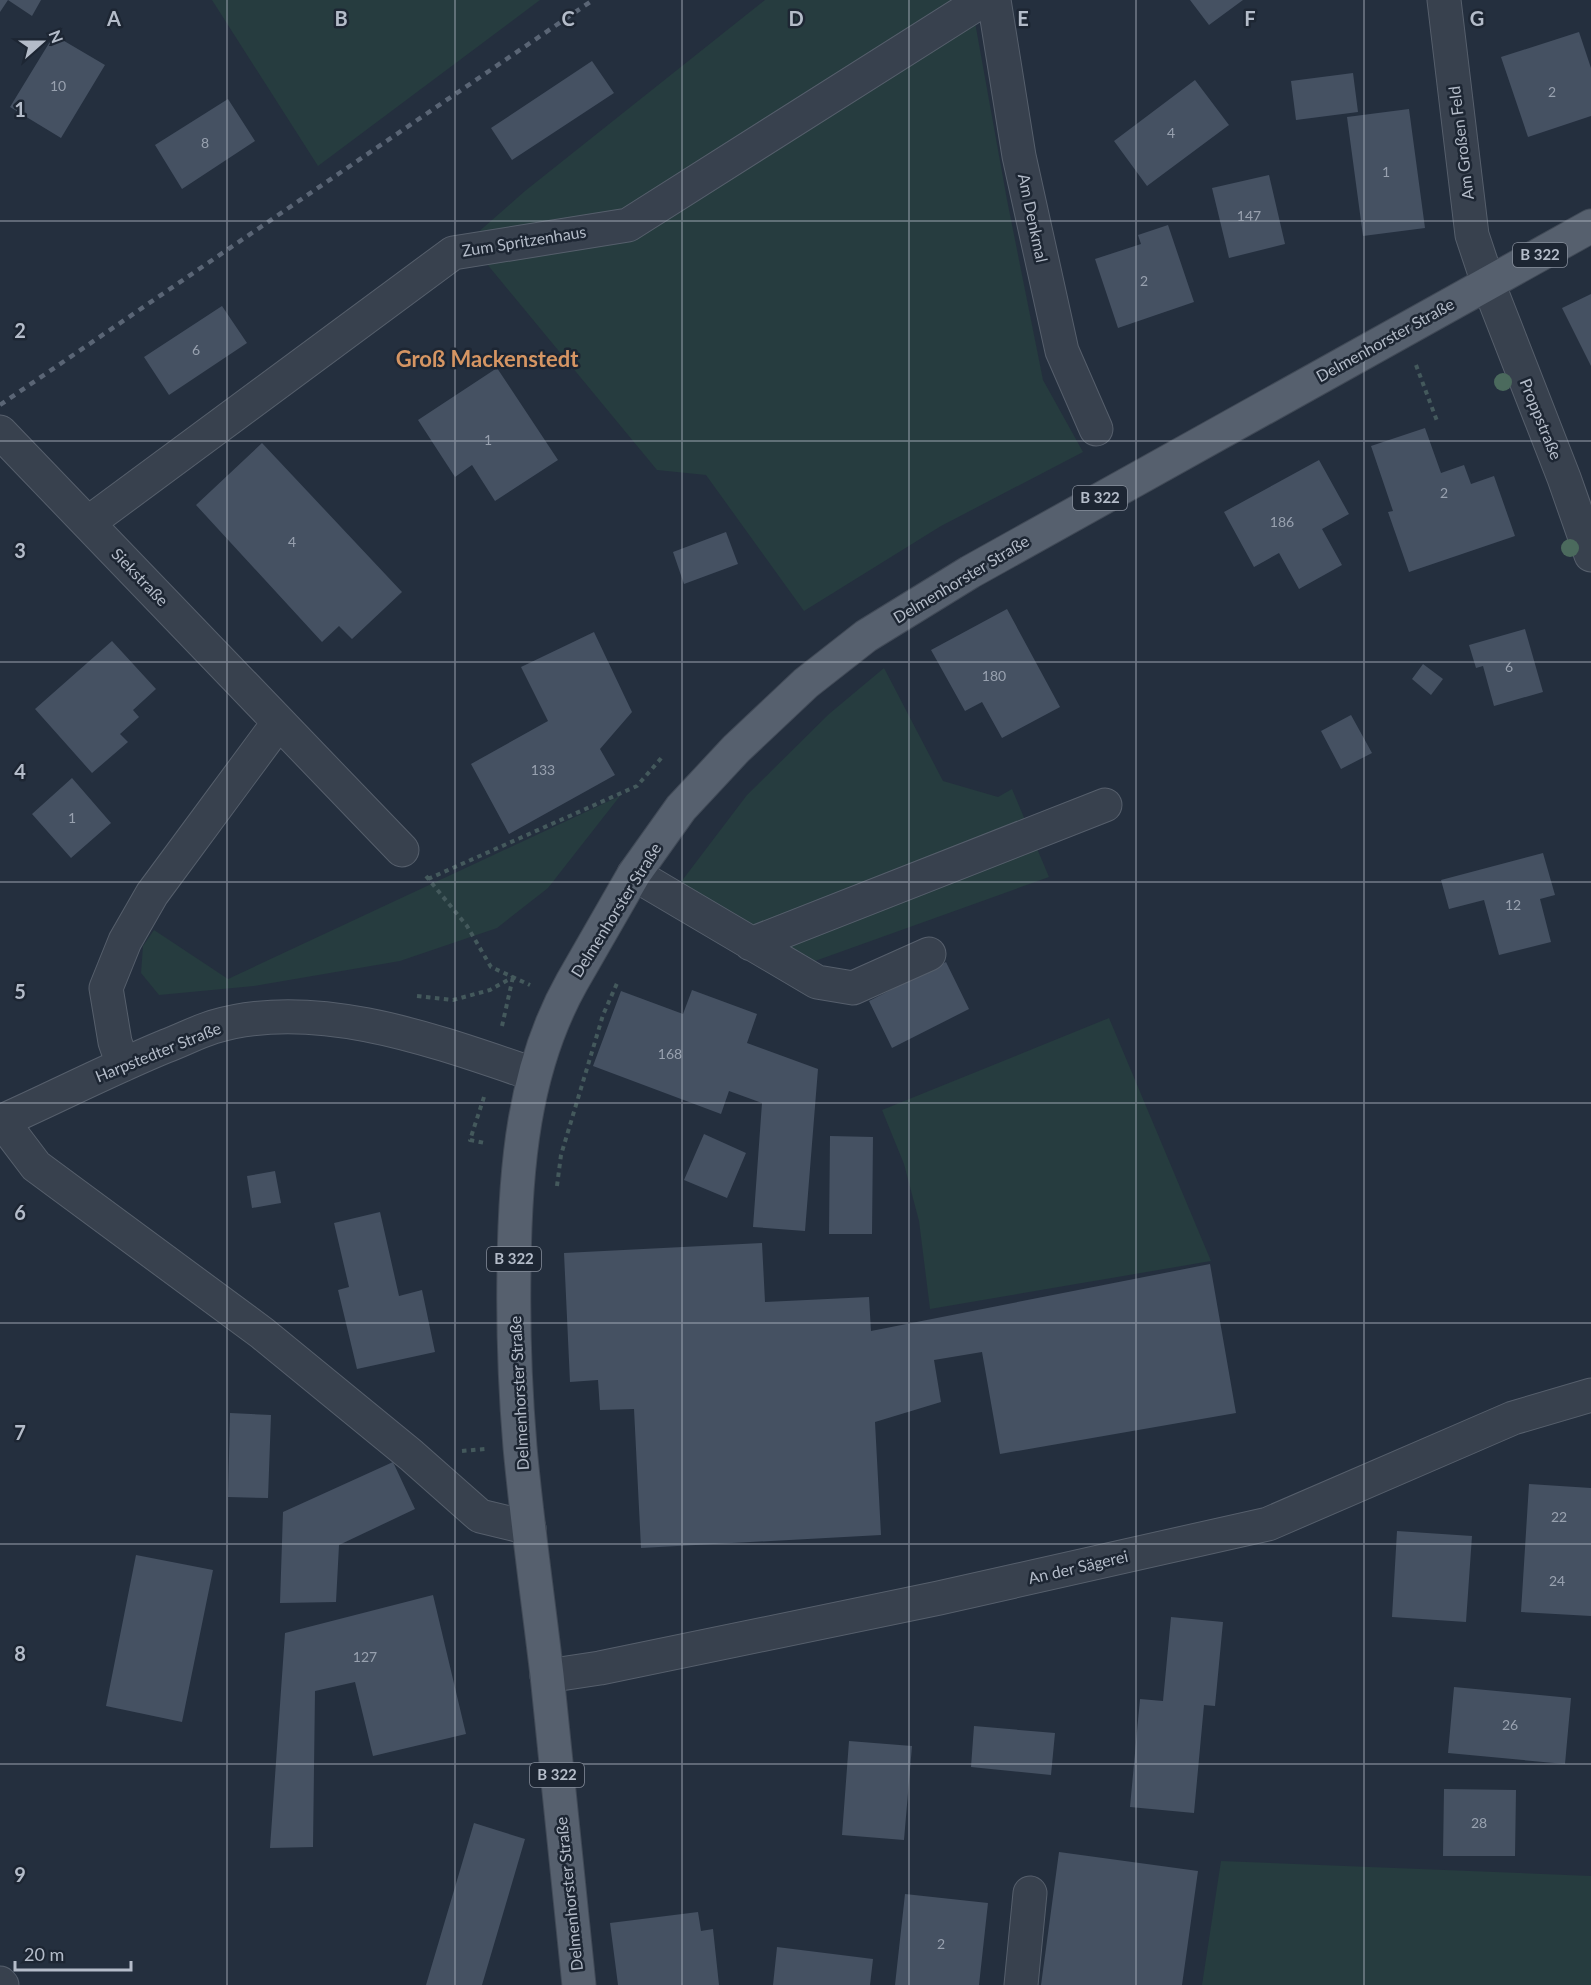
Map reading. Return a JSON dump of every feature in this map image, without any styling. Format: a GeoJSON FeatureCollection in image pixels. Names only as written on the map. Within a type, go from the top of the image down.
{"type":"FeatureCollection","features":[{"type":"Feature","properties":{"kind":"main road","name":"Delmenhorster Straße"},"geometry":{"type":"LineString","coordinates":[[579,1985],[547,1676],[520,1446],[515,1374],[514,1246],[519,1159],[533,1074],[562,999],[634,874],[681,808],[736,749],[806,683],[866,636],[980,566],[1591,226]]}},
{"type":"Feature","properties":{"kind":"street","name":"Zum Spritzenhaus"},"geometry":{"type":"LineString","coordinates":[[88,523],[453,253],[628,225],[983,0]]}},
{"type":"Feature","properties":{"kind":"street","name":"Am Denkmal"},"geometry":{"type":"LineString","coordinates":[[994,0],[1019,156],[1062,351],[1096,429]]}},
{"type":"Feature","properties":{"kind":"street","name":"Am Großen Feld"},"geometry":{"type":"LineString","coordinates":[[1444,0],[1472,235],[1488,283]]}},
{"type":"Feature","properties":{"kind":"street","name":"Proppstraße"},"geometry":{"type":"LineString","coordinates":[[1488,283],[1564,478],[1591,555]]}},
{"type":"Feature","properties":{"kind":"street","name":"Siekstraße"},"geometry":{"type":"LineString","coordinates":[[0,432],[402,850]]}},
{"type":"Feature","properties":{"kind":"street"},"geometry":{"type":"LineString","coordinates":[[123,1065],[115,1042],[106,988],[125,941],[152,894],[279,722]]}},
{"type":"Feature","properties":{"kind":"street"},"geometry":{"type":"LineString","coordinates":[[751,944],[1105,805]]}},
{"type":"Feature","properties":{"kind":"street"},"geometry":{"type":"LineString","coordinates":[[634,874],[817,982],[853,988],[929,954]]}},
{"type":"Feature","properties":{"kind":"street","name":"Harpstedter Straße"},"geometry":{"type":"LineString","coordinates":[[1,1121],[212,1027],[245,1020],[309,1018],[345,1021],[420,1038],[533,1074]]}},
{"type":"Feature","properties":{"kind":"street"},"geometry":{"type":"LineString","coordinates":[[1,1121],[36,1166],[262,1333],[411,1455],[480,1516],[529,1528]]}},
{"type":"Feature","properties":{"kind":"street","name":"An der Sägerei"},"geometry":{"type":"LineString","coordinates":[[547,1676],[600,1668],[939,1598],[1268,1524],[1513,1418],[1591,1395]]}},
{"type":"Feature","properties":{"kind":"street"},"geometry":{"type":"LineString","coordinates":[[1021,1985],[1030,1893]]}},
{"type":"Feature","properties":{"kind":"path"},"geometry":{"type":"LineString","coordinates":[[1404,330],[1437,421]]}},
{"type":"Feature","properties":{"kind":"path"},"geometry":{"type":"LineString","coordinates":[[428,879],[637,786],[664,755]]}},
{"type":"Feature","properties":{"kind":"path"},"geometry":{"type":"LineString","coordinates":[[402,850],[467,926],[491,967],[513,977],[495,1061]]}},
{"type":"Feature","properties":{"kind":"path"},"geometry":{"type":"LineString","coordinates":[[557,1190],[561,1155],[603,1015]]}},
{"type":"Feature","properties":{"kind":"green space"},"geometry":{"type":"Polygon","coordinates":[[[212,0],[540,0],[318,166],[212,0]]]}},
{"type":"Feature","properties":{"kind":"green space"},"geometry":{"type":"Polygon","coordinates":[[[765,0],[971,0],[1007,200],[1043,380],[1083,452],[941,526],[804,611],[706,475],[657,470],[468,241],[525,191],[765,0]]]}},
{"type":"Feature","properties":{"kind":"green space"},"geometry":{"type":"Polygon","coordinates":[[[884,668],[943,781],[998,797],[1012,789],[1049,877],[815,961],[681,882],[747,795],[829,714],[884,668]]]}},
{"type":"Feature","properties":{"kind":"green space"},"geometry":{"type":"Polygon","coordinates":[[[620,796],[548,888],[497,928],[400,961],[254,986],[159,995],[141,973],[143,946],[154,930],[228,979],[620,796]]]}},
{"type":"Feature","properties":{"kind":"green space"},"geometry":{"type":"Polygon","coordinates":[[[1109,1018],[1211,1261],[930,1309],[919,1221],[904,1164],[882,1110],[1109,1018]]]}},
{"type":"Feature","properties":{"kind":"green space"},"geometry":{"type":"Polygon","coordinates":[[[1221,1861],[1591,1876],[1591,1985],[1202,1985],[1221,1861]]]}},
{"type":"Feature","properties":{"kind":"building"},"geometry":{"type":"Polygon","coordinates":[[[0,0],[8,0],[0,12],[0,0]]]}},
{"type":"Feature","properties":{"kind":"building"},"geometry":{"type":"Polygon","coordinates":[[[8,0],[41,0],[32,16],[8,0]]]}},
{"type":"Feature","properties":{"kind":"building"},"geometry":{"type":"Polygon","coordinates":[[[1190,0],[1243,0],[1209,25],[1190,0]]]}},
{"type":"Feature","properties":{"kind":"building"},"geometry":{"type":"Polygon","coordinates":[[[1579,32],[1591,68],[1591,116],[1528,137],[1501,57],[1579,32]]]}},
{"type":"Feature","properties":{"kind":"building"},"geometry":{"type":"Polygon","coordinates":[[[54,35],[105,65],[61,138],[10,107],[54,35]]]}},
{"type":"Feature","properties":{"kind":"building"},"geometry":{"type":"Polygon","coordinates":[[[592,61],[614,93],[512,160],[491,128],[592,61]]]}},
{"type":"Feature","properties":{"kind":"building"},"geometry":{"type":"Polygon","coordinates":[[[1353,73],[1358,112],[1296,120],[1291,81],[1353,73]]]}},
{"type":"Feature","properties":{"kind":"building"},"geometry":{"type":"Polygon","coordinates":[[[1195,80],[1229,125],[1147,186],[1114,141],[1195,80]]]}},
{"type":"Feature","properties":{"kind":"building"},"geometry":{"type":"Polygon","coordinates":[[[228,99],[255,141],[182,189],[155,145],[228,99]]]}},
{"type":"Feature","properties":{"kind":"building"},"geometry":{"type":"Polygon","coordinates":[[[1409,109],[1425,228],[1363,236],[1347,117],[1409,109]]]}},
{"type":"Feature","properties":{"kind":"building"},"geometry":{"type":"Polygon","coordinates":[[[1269,175],[1285,244],[1229,258],[1212,188],[1269,175]]]}},
{"type":"Feature","properties":{"kind":"building"},"geometry":{"type":"Polygon","coordinates":[[[1168,225],[1194,302],[1118,328],[1095,259],[1141,244],[1138,235],[1168,225]]]}},
{"type":"Feature","properties":{"kind":"building"},"geometry":{"type":"Polygon","coordinates":[[[1591,294],[1591,366],[1562,308],[1591,294]]]}},
{"type":"Feature","properties":{"kind":"building"},"geometry":{"type":"Polygon","coordinates":[[[222,306],[247,343],[169,395],[144,357],[222,306]]]}},
{"type":"Feature","properties":{"kind":"building"},"geometry":{"type":"Polygon","coordinates":[[[497,368],[558,460],[495,501],[472,465],[455,477],[418,420],[497,368]]]}},
{"type":"Feature","properties":{"kind":"building"},"geometry":{"type":"Polygon","coordinates":[[[1425,428],[1441,473],[1464,465],[1471,484],[1494,476],[1515,536],[1409,572],[1388,512],[1393,511],[1371,446],[1425,428]]]}},
{"type":"Feature","properties":{"kind":"building"},"geometry":{"type":"Polygon","coordinates":[[[262,443],[402,592],[352,639],[339,626],[322,642],[196,505],[262,443]]]}},
{"type":"Feature","properties":{"kind":"building"},"geometry":{"type":"Polygon","coordinates":[[[1319,460],[1349,514],[1322,529],[1342,565],[1299,589],[1279,553],[1254,567],[1224,512],[1319,460]]]}},
{"type":"Feature","properties":{"kind":"building"},"geometry":{"type":"Polygon","coordinates":[[[726,532],[738,564],[684,584],[673,552],[726,532]]]}},
{"type":"Feature","properties":{"kind":"building"},"geometry":{"type":"Polygon","coordinates":[[[1007,609],[1060,707],[1002,738],[982,702],[965,711],[931,650],[1007,609]]]}},
{"type":"Feature","properties":{"kind":"building"},"geometry":{"type":"Polygon","coordinates":[[[1525,629],[1543,692],[1494,706],[1483,666],[1476,668],[1469,645],[1525,629]]]}},
{"type":"Feature","properties":{"kind":"building"},"geometry":{"type":"Polygon","coordinates":[[[594,632],[632,712],[600,749],[615,775],[509,834],[471,764],[548,721],[521,667],[594,632]]]}},
{"type":"Feature","properties":{"kind":"building"},"geometry":{"type":"Polygon","coordinates":[[[112,641],[156,689],[133,710],[139,717],[120,734],[128,742],[92,773],[35,709],[112,641]]]}},
{"type":"Feature","properties":{"kind":"building"},"geometry":{"type":"Polygon","coordinates":[[[1423,664],[1443,679],[1431,695],[1412,679],[1423,664]]]}},
{"type":"Feature","properties":{"kind":"building"},"geometry":{"type":"Polygon","coordinates":[[[1351,715],[1372,753],[1341,769],[1321,731],[1351,715]]]}},
{"type":"Feature","properties":{"kind":"building"},"geometry":{"type":"Polygon","coordinates":[[[72,778],[111,823],[71,858],[32,814],[72,778]]]}},
{"type":"Feature","properties":{"kind":"building"},"geometry":{"type":"Polygon","coordinates":[[[1543,853],[1555,895],[1540,899],[1551,942],[1499,955],[1484,900],[1449,909],[1441,880],[1543,853]]]}},
{"type":"Feature","properties":{"kind":"building"},"geometry":{"type":"Polygon","coordinates":[[[946,962],[969,1009],[892,1048],[869,1001],[946,962]]]}},
{"type":"Feature","properties":{"kind":"building"},"geometry":{"type":"Polygon","coordinates":[[[692,990],[757,1014],[747,1043],[818,1069],[805,1231],[753,1227],[762,1103],[729,1091],[721,1114],[593,1066],[621,991],[683,1014],[692,990]]]}},
{"type":"Feature","properties":{"kind":"building"},"geometry":{"type":"Polygon","coordinates":[[[704,1134],[746,1153],[727,1198],[684,1180],[704,1134]]]}},
{"type":"Feature","properties":{"kind":"building"},"geometry":{"type":"Polygon","coordinates":[[[830,1136],[873,1137],[872,1234],[829,1234],[830,1136]]]}},
{"type":"Feature","properties":{"kind":"building"},"geometry":{"type":"Polygon","coordinates":[[[275,1171],[281,1203],[252,1208],[247,1176],[275,1171]]]}},
{"type":"Feature","properties":{"kind":"building"},"geometry":{"type":"Polygon","coordinates":[[[380,1212],[399,1296],[422,1290],[435,1352],[357,1369],[338,1290],[349,1287],[334,1223],[380,1212]]]}},
{"type":"Feature","properties":{"kind":"building"},"geometry":{"type":"Polygon","coordinates":[[[762,1243],[765,1302],[869,1297],[871,1331],[1210,1264],[1236,1413],[1000,1454],[982,1352],[934,1360],[941,1402],[875,1422],[881,1535],[641,1548],[634,1409],[600,1410],[598,1380],[570,1382],[564,1253],[762,1243]]]}},
{"type":"Feature","properties":{"kind":"building"},"geometry":{"type":"Polygon","coordinates":[[[230,1413],[271,1415],[268,1498],[228,1497],[230,1413]]]}},
{"type":"Feature","properties":{"kind":"building"},"geometry":{"type":"Polygon","coordinates":[[[393,1462],[415,1509],[339,1545],[336,1602],[280,1603],[283,1512],[393,1462]]]}},
{"type":"Feature","properties":{"kind":"building"},"geometry":{"type":"Polygon","coordinates":[[[1529,1484],[1591,1488],[1591,1616],[1521,1612],[1529,1484]]]}},
{"type":"Feature","properties":{"kind":"building"},"geometry":{"type":"Polygon","coordinates":[[[1397,1531],[1472,1536],[1466,1622],[1392,1617],[1397,1531]]]}},
{"type":"Feature","properties":{"kind":"building"},"geometry":{"type":"Polygon","coordinates":[[[136,1555],[213,1570],[182,1722],[106,1706],[136,1555]]]}},
{"type":"Feature","properties":{"kind":"building"},"geometry":{"type":"Polygon","coordinates":[[[433,1595],[466,1734],[373,1756],[355,1682],[315,1691],[313,1847],[270,1848],[285,1633],[433,1595]]]}},
{"type":"Feature","properties":{"kind":"building"},"geometry":{"type":"Polygon","coordinates":[[[1171,1617],[1223,1622],[1215,1706],[1204,1705],[1194,1813],[1130,1807],[1140,1699],[1163,1701],[1171,1617]]]}},
{"type":"Feature","properties":{"kind":"building"},"geometry":{"type":"Polygon","coordinates":[[[1454,1687],[1571,1698],[1565,1764],[1448,1753],[1454,1687]]]}},
{"type":"Feature","properties":{"kind":"building"},"geometry":{"type":"Polygon","coordinates":[[[974,1726],[1055,1733],[1051,1775],[971,1767],[974,1726]]]}},
{"type":"Feature","properties":{"kind":"building"},"geometry":{"type":"Polygon","coordinates":[[[849,1741],[912,1746],[904,1840],[842,1835],[849,1741]]]}},
{"type":"Feature","properties":{"kind":"building"},"geometry":{"type":"Polygon","coordinates":[[[1444,1789],[1516,1790],[1515,1856],[1443,1856],[1444,1789]]]}},
{"type":"Feature","properties":{"kind":"building"},"geometry":{"type":"Polygon","coordinates":[[[474,1823],[525,1839],[482,1985],[426,1985],[474,1823]]]}},
{"type":"Feature","properties":{"kind":"building"},"geometry":{"type":"Polygon","coordinates":[[[1059,1852],[1198,1871],[1182,1985],[1041,1985],[1059,1852]]]}},
{"type":"Feature","properties":{"kind":"building"},"geometry":{"type":"Polygon","coordinates":[[[905,1894],[988,1903],[979,1985],[895,1985],[905,1894]]]}},
{"type":"Feature","properties":{"kind":"building"},"geometry":{"type":"Polygon","coordinates":[[[698,1912],[701,1931],[713,1929],[719,1985],[618,1985],[610,1923],[698,1912]]]}},
{"type":"Feature","properties":{"kind":"building"},"geometry":{"type":"Polygon","coordinates":[[[777,1947],[873,1959],[870,1985],[773,1985],[777,1947]]]}},
{"type":"Feature","properties":{"kind":"railway"},"geometry":{"type":"LineString","coordinates":[[0,405],[593,0]]}},
{"type":"Feature","properties":{"kind":"district","name":"Groß Mackenstedt"},"geometry":{"type":"Point","coordinates":[487,359]}}]}
